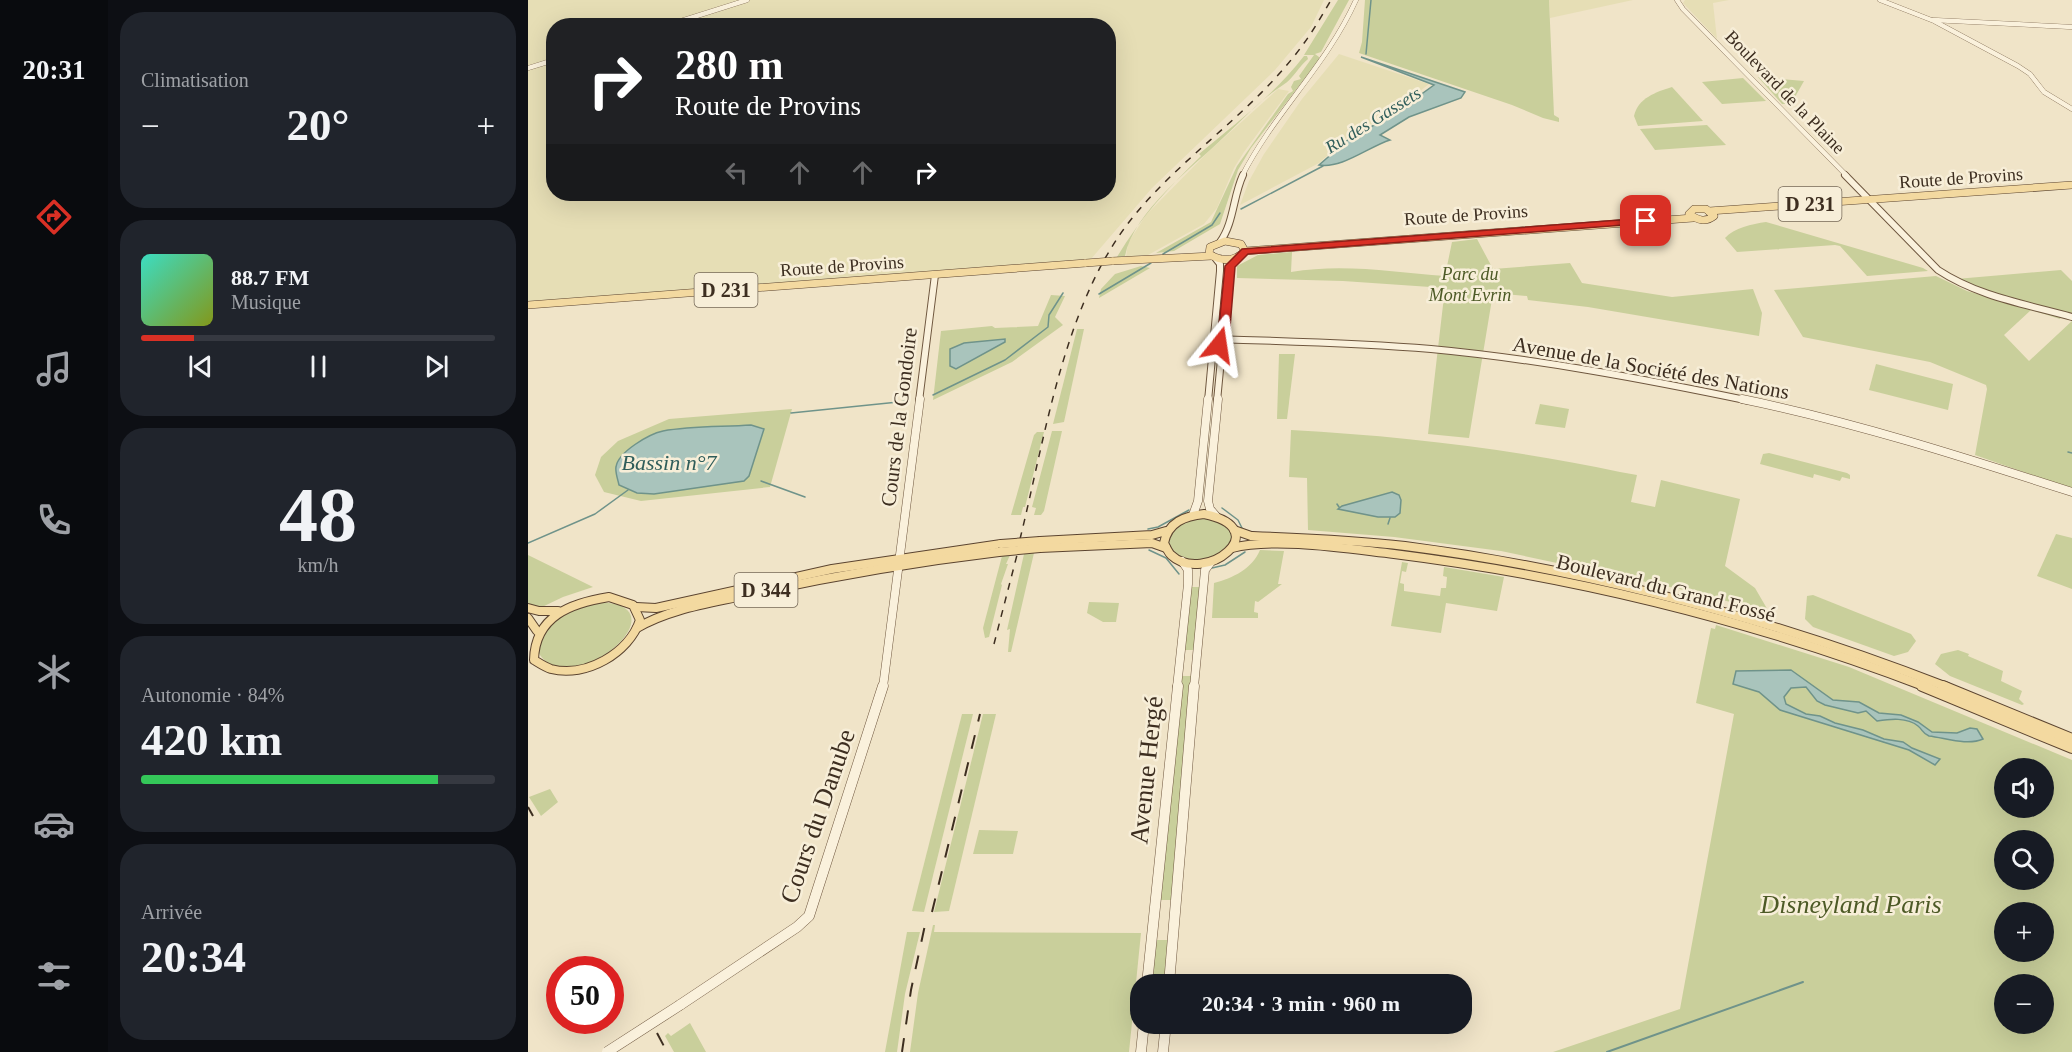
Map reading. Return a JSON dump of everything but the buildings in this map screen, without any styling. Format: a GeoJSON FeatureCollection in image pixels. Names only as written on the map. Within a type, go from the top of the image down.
{"type":"FeatureCollection","features":[{"type":"Feature","properties":{"kind":"main road"},"geometry":{"type":"LineString","coordinates":[[690,18],[747,0]]}},
{"type":"Feature","properties":{"kind":"main road"},"geometry":{"type":"LineString","coordinates":[[1220,242],[1229,226],[1235,193],[1246,168],[1335,42],[1356,0]]}},
{"type":"Feature","properties":{"kind":"main road","name":"Boulevard de la Plaine"},"geometry":{"type":"LineString","coordinates":[[1677,0],[1690,17],[1944,274],[1974,290],[2072,317]]}},
{"type":"Feature","properties":{"kind":"main road"},"geometry":{"type":"LineString","coordinates":[[1880,0],[1932,20],[2018,66],[2030,75],[2044,92],[2072,109]]}},
{"type":"Feature","properties":{"kind":"main road"},"geometry":{"type":"LineString","coordinates":[[1932,20],[2072,27]]}},
{"type":"Feature","properties":{"kind":"main road"},"geometry":{"type":"LineString","coordinates":[[528,68],[546,62]]}},
{"type":"Feature","properties":{"kind":"main road","name":"Route de Provins"},"geometry":{"type":"LineString","coordinates":[[1712,213],[2072,187]]}},
{"type":"Feature","properties":{"kind":"main road","name":"Route de Provins"},"geometry":{"type":"LineString","coordinates":[[1712,213],[1812,208],[1911,196],[2072,187]]}},
{"type":"Feature","properties":{"kind":"main road"},"geometry":{"type":"LineString","coordinates":[[1697,208],[1712,213],[1705,221],[1691,215],[1697,208]]}},
{"type":"Feature","properties":{"kind":"main road","name":"Route de Provins"},"geometry":{"type":"LineString","coordinates":[[1245,249],[1691,215]]}},
{"type":"Feature","properties":{"kind":"main road"},"geometry":{"type":"LineString","coordinates":[[1192,515],[1197,507],[1208,396],[1230,266],[1245,249],[1234,241],[1229,226]]}},
{"type":"Feature","properties":{"kind":"main road","name":"D 231"},"geometry":{"type":"LineString","coordinates":[[1167,257],[1208,249],[1220,242],[1234,241]]}},
{"type":"Feature","properties":{"kind":"main road"},"geometry":{"type":"LineString","coordinates":[[1208,249],[1220,264],[1216,312],[1219,317],[1218,338],[1221,368],[1209,492],[1209,506],[1216,516]]}},
{"type":"Feature","properties":{"kind":"main road","name":"Route de Provins"},"geometry":{"type":"LineString","coordinates":[[528,305],[1167,257]]}},
{"type":"Feature","properties":{"kind":"main road","name":"D 231"},"geometry":{"type":"LineString","coordinates":[[1167,257],[1236,259]]}},
{"type":"Feature","properties":{"kind":"main road","name":"Cours de la Gondoire"},"geometry":{"type":"LineString","coordinates":[[899,562],[935,274]]}},
{"type":"Feature","properties":{"kind":"main road","name":"Avenue de la Société des Nations"},"geometry":{"type":"LineString","coordinates":[[1219,339],[1321,342],[1448,351],[1629,376],[1735,397],[1842,423],[1947,452],[2072,492]]}},
{"type":"Feature","properties":{"kind":"main road"},"geometry":{"type":"LineString","coordinates":[[1208,396],[1212,402],[1209,454],[1213,458]]}},
{"type":"Feature","properties":{"kind":"main road"},"geometry":{"type":"LineString","coordinates":[[1192,515],[1216,516],[1227,522],[1234,530],[1235,541],[1224,557],[1198,564],[1182,561],[1172,556],[1164,543],[1166,531],[1177,521],[1192,515]]}},
{"type":"Feature","properties":{"kind":"main road","name":"Boulevard du Grand Fossé"},"geometry":{"type":"LineString","coordinates":[[1234,530],[1251,536],[1431,549],[1645,590],[1776,626],[1852,651],[1961,692],[2072,739]]}},
{"type":"Feature","properties":{"kind":"main road","name":"D 344"},"geometry":{"type":"LineString","coordinates":[[636,607],[656,608],[811,573],[1000,548],[1149,536],[1166,531]]}},
{"type":"Feature","properties":{"kind":"main road","name":"D 344"},"geometry":{"type":"LineString","coordinates":[[1040,545],[1152,543],[1166,548]]}},
{"type":"Feature","properties":{"kind":"main road","name":"Boulevard du Grand Fossé"},"geometry":{"type":"LineString","coordinates":[[1232,548],[1260,543],[1422,556],[1516,570],[1642,597],[1755,628],[1852,660],[1982,709],[2072,748]]}},
{"type":"Feature","properties":{"kind":"main road","name":"Avenue Hergé"},"geometry":{"type":"LineString","coordinates":[[1148,974],[1188,577],[1182,561]]}},
{"type":"Feature","properties":{"kind":"main road","name":"D 344"},"geometry":{"type":"LineString","coordinates":[[637,628],[656,617],[745,594],[899,562]]}},
{"type":"Feature","properties":{"kind":"main road","name":"Cours du Danube"},"geometry":{"type":"LineString","coordinates":[[608,1052],[797,927],[809,916],[885,680],[899,562]]}},
{"type":"Feature","properties":{"kind":"main road","name":"Avenue Hergé"},"geometry":{"type":"LineString","coordinates":[[1170,974],[1203,584],[1205,570],[1211,562]]}},
{"type":"Feature","properties":{"kind":"main road"},"geometry":{"type":"LineString","coordinates":[[528,608],[539,611],[561,610],[592,598],[609,597],[624,600],[636,607],[638,615],[637,628],[630,640],[613,656],[579,669],[549,669],[531,659],[533,638],[528,618]]}},
{"type":"Feature","properties":{"kind":"main road"},"geometry":{"type":"LineString","coordinates":[[533,638],[561,610]]}},
{"type":"Feature","properties":{"kind":"main road"},"geometry":{"type":"LineString","coordinates":[[1141,1052],[1143,1034]]}},
{"type":"Feature","properties":{"kind":"main road"},"geometry":{"type":"LineString","coordinates":[[1163,1052],[1165,1034]]}},
{"type":"Feature","properties":{"kind":"shaded area"},"geometry":{"type":"Polygon","coordinates":[[[528,0],[1324,0],[1311,27],[1275,70],[1152,188],[1091,259],[528,302],[528,0]]]}},
{"type":"Feature","properties":{"kind":"shaded area"},"geometry":{"type":"Polygon","coordinates":[[[1549,0],[1633,0],[1550,18],[1549,0]]]}},
{"type":"Feature","properties":{"kind":"shaded area"},"geometry":{"type":"Polygon","coordinates":[[[1685,0],[1729,0],[1713,3],[1717,39],[1683,3],[1685,0]]]}},
{"type":"Feature","properties":{"kind":"shaded area"},"geometry":{"type":"Polygon","coordinates":[[[1339,54],[1429,84],[1392,113],[1348,137],[1319,163],[1240,205],[1249,181],[1264,154],[1302,99],[1339,54]]]}},
{"type":"Feature","properties":{"kind":"shaded area"},"geometry":{"type":"Polygon","coordinates":[[[1278,89],[1289,91],[1244,152],[1234,168],[1217,208],[1204,224],[1148,255],[1126,257],[1128,243],[1146,215],[1207,153],[1278,89]]]}},
{"type":"Feature","properties":{"kind":"green space"},"geometry":{"type":"Polygon","coordinates":[[[1338,0],[1349,0],[1321,52],[1315,54],[1319,60],[1251,148],[1238,170],[1220,224],[1174,251],[1156,253],[1211,222],[1237,166],[1288,94],[1293,91],[1291,87],[1294,81],[1301,79],[1299,76],[1314,55],[1304,55],[1338,0]]]}},
{"type":"Feature","properties":{"kind":"green space"},"geometry":{"type":"Polygon","coordinates":[[[1365,0],[1549,0],[1554,115],[1559,118],[1559,122],[1359,53],[1365,0]]]}},
{"type":"Feature","properties":{"kind":"green space"},"geometry":{"type":"Polygon","coordinates":[[[1304,56],[1307,56],[1308,59],[1290,79],[1261,102],[1304,56]]]}},
{"type":"Feature","properties":{"kind":"green space"},"geometry":{"type":"Polygon","coordinates":[[[1758,77],[1804,81],[1791,104],[1782,104],[1758,77]]]}},
{"type":"Feature","properties":{"kind":"green space"},"geometry":{"type":"Polygon","coordinates":[[[1743,78],[1766,101],[1722,104],[1702,82],[1743,78]]]}},
{"type":"Feature","properties":{"kind":"green space"},"geometry":{"type":"Polygon","coordinates":[[[1672,87],[1703,121],[1638,126],[1634,116],[1639,105],[1654,94],[1672,87]]]}},
{"type":"Feature","properties":{"kind":"green space"},"geometry":{"type":"Polygon","coordinates":[[[1252,110],[1224,137],[1173,184],[1201,156],[1199,154],[1252,110]]]}},
{"type":"Feature","properties":{"kind":"green space"},"geometry":{"type":"Polygon","coordinates":[[[1707,125],[1726,145],[1655,150],[1640,129],[1707,125]]]}},
{"type":"Feature","properties":{"kind":"green space"},"geometry":{"type":"Polygon","coordinates":[[[1173,184],[1156,204],[1139,225],[1152,207],[1173,184]]]}},
{"type":"Feature","properties":{"kind":"green space"},"geometry":{"type":"Polygon","coordinates":[[[1766,222],[1928,271],[1867,276],[1840,246],[1737,252],[1725,238],[1738,229],[1766,222]]]}},
{"type":"Feature","properties":{"kind":"green space"},"geometry":{"type":"Polygon","coordinates":[[[1139,225],[1125,256],[1117,257],[1126,243],[1139,225]]]}},
{"type":"Feature","properties":{"kind":"green space","name":"Parc du Mont Evrin"},"geometry":{"type":"Polygon","coordinates":[[[1477,239],[1493,269],[1570,263],[1582,283],[1672,297],[1753,289],[1762,313],[1759,336],[1588,307],[1528,300],[1527,296],[1493,293],[1469,438],[1428,434],[1445,288],[1343,281],[1237,278],[1237,266],[1258,255],[1292,252],[1291,272],[1349,268],[1445,276],[1452,242],[1477,239]]]}},
{"type":"Feature","properties":{"kind":"green space"},"geometry":{"type":"Polygon","coordinates":[[[1141,266],[1150,268],[1099,298],[1101,289],[1115,274],[1141,266]]]}},
{"type":"Feature","properties":{"kind":"green space"},"geometry":{"type":"Polygon","coordinates":[[[2061,270],[2072,281],[2072,315],[1982,291],[1956,279],[2061,270]]]}},
{"type":"Feature","properties":{"kind":"green space"},"geometry":{"type":"Polygon","coordinates":[[[1936,276],[1967,291],[2061,317],[2060,319],[2031,310],[2004,335],[2029,361],[2072,321],[2072,489],[1975,455],[1986,385],[1930,362],[1803,337],[1774,290],[1936,276]]]}},
{"type":"Feature","properties":{"kind":"green space"},"geometry":{"type":"Polygon","coordinates":[[[1051,295],[1065,296],[1055,317],[1063,325],[1012,362],[933,400],[941,331],[992,326],[995,328],[1038,326],[1051,295]]]}},
{"type":"Feature","properties":{"kind":"green space"},"geometry":{"type":"Polygon","coordinates":[[[1077,329],[1084,329],[1064,422],[1053,424],[1077,329]]]}},
{"type":"Feature","properties":{"kind":"green space"},"geometry":{"type":"Polygon","coordinates":[[[1279,354],[1295,354],[1287,419],[1277,419],[1279,354]]]}},
{"type":"Feature","properties":{"kind":"green space"},"geometry":{"type":"Polygon","coordinates":[[[1876,364],[1953,384],[1948,410],[1869,390],[1876,364]]]}},
{"type":"Feature","properties":{"kind":"green space"},"geometry":{"type":"Polygon","coordinates":[[[1540,404],[1569,409],[1565,428],[1535,424],[1540,404]]]}},
{"type":"Feature","properties":{"kind":"green space"},"geometry":{"type":"Polygon","coordinates":[[[792,409],[770,487],[641,501],[604,492],[595,475],[601,457],[618,441],[669,419],[792,409]]]}},
{"type":"Feature","properties":{"kind":"green space"},"geometry":{"type":"Polygon","coordinates":[[[1291,430],[1456,445],[1637,475],[1631,502],[1655,507],[1661,480],[1740,499],[1725,566],[1755,588],[1769,612],[1684,590],[1501,551],[1394,537],[1308,530],[1307,478],[1289,477],[1291,430]]]}},
{"type":"Feature","properties":{"kind":"green space"},"geometry":{"type":"Polygon","coordinates":[[[1052,431],[1062,431],[1044,511],[1041,515],[1034,515],[1036,508],[1032,507],[1052,431]]]}},
{"type":"Feature","properties":{"kind":"green space"},"geometry":{"type":"Polygon","coordinates":[[[1037,432],[1044,432],[1025,507],[1021,515],[1011,515],[1034,435],[1037,432]]]}},
{"type":"Feature","properties":{"kind":"green space"},"geometry":{"type":"Polygon","coordinates":[[[1769,453],[1847,473],[1850,479],[1842,477],[1840,481],[1814,474],[1813,478],[1760,464],[1763,454],[1769,453]]]}},
{"type":"Feature","properties":{"kind":"green space"},"geometry":{"type":"Polygon","coordinates":[[[1201,517],[1223,525],[1232,535],[1229,545],[1219,554],[1204,560],[1188,560],[1175,554],[1168,539],[1175,526],[1201,517]]]}},
{"type":"Feature","properties":{"kind":"green space"},"geometry":{"type":"Polygon","coordinates":[[[2056,534],[2072,538],[2072,589],[2037,576],[2056,534]]]}},
{"type":"Feature","properties":{"kind":"green space"},"geometry":{"type":"Polygon","coordinates":[[[1260,550],[1284,551],[1278,584],[1282,584],[1258,602],[1255,601],[1254,612],[1258,613],[1258,618],[1212,618],[1214,583],[1241,572],[1257,557],[1260,550]]]}},
{"type":"Feature","properties":{"kind":"green space"},"geometry":{"type":"Polygon","coordinates":[[[1034,553],[1011,652],[1008,652],[1010,629],[1007,630],[1024,554],[1034,553]]]}},
{"type":"Feature","properties":{"kind":"green space"},"geometry":{"type":"Polygon","coordinates":[[[528,555],[593,587],[540,608],[528,604],[528,555]]]}},
{"type":"Feature","properties":{"kind":"green space"},"geometry":{"type":"Polygon","coordinates":[[[1010,555],[989,637],[985,638],[983,628],[1002,556],[1010,555]]]}},
{"type":"Feature","properties":{"kind":"green space"},"geometry":{"type":"Polygon","coordinates":[[[1402,562],[1408,563],[1406,572],[1402,571],[1400,583],[1404,584],[1404,591],[1440,596],[1441,588],[1446,588],[1447,577],[1443,576],[1444,567],[1504,577],[1497,611],[1446,603],[1441,633],[1391,626],[1402,562]]]}},
{"type":"Feature","properties":{"kind":"green space"},"geometry":{"type":"Polygon","coordinates":[[[1190,587],[1201,587],[1195,650],[1184,650],[1190,587]]]}},
{"type":"Feature","properties":{"kind":"green space"},"geometry":{"type":"Polygon","coordinates":[[[1813,595],[1911,634],[1916,641],[1908,652],[1894,656],[1813,627],[1805,619],[1807,596],[1813,595]]]}},
{"type":"Feature","properties":{"kind":"green space"},"geometry":{"type":"Polygon","coordinates":[[[595,602],[622,606],[631,618],[627,633],[614,648],[594,661],[572,667],[552,665],[537,650],[542,631],[564,612],[595,602]]]}},
{"type":"Feature","properties":{"kind":"green space"},"geometry":{"type":"Polygon","coordinates":[[[1089,602],[1119,603],[1116,622],[1103,622],[1087,613],[1089,602]]]}},
{"type":"Feature","properties":{"kind":"green space","name":"Disneyland Paris"},"geometry":{"type":"Polygon","coordinates":[[[1716,625],[1849,667],[2072,760],[2072,1052],[1553,1052],[1680,1009],[1734,714],[1696,703],[1711,628],[1715,629],[1716,625]]]}},
{"type":"Feature","properties":{"kind":"green space"},"geometry":{"type":"Polygon","coordinates":[[[1958,650],[2003,671],[2001,681],[2022,691],[2019,699],[2024,704],[1950,676],[1935,664],[1941,654],[1958,650]]]}},
{"type":"Feature","properties":{"kind":"green space"},"geometry":{"type":"Polygon","coordinates":[[[1181,676],[1193,676],[1173,900],[1159,900],[1181,676]]]}},
{"type":"Feature","properties":{"kind":"green space"},"geometry":{"type":"Polygon","coordinates":[[[962,714],[973,714],[924,912],[912,911],[962,714]]]}},
{"type":"Feature","properties":{"kind":"green space"},"geometry":{"type":"Polygon","coordinates":[[[983,714],[996,714],[949,911],[934,912],[983,714]]]}},
{"type":"Feature","properties":{"kind":"green space"},"geometry":{"type":"Polygon","coordinates":[[[550,789],[558,802],[541,816],[529,797],[550,789]]]}},
{"type":"Feature","properties":{"kind":"green space"},"geometry":{"type":"Polygon","coordinates":[[[979,830],[1018,831],[1013,854],[973,854],[979,830]]]}},
{"type":"Feature","properties":{"kind":"green space"},"geometry":{"type":"Polygon","coordinates":[[[933,925],[935,925],[934,932],[1141,933],[1137,974],[1130,974],[1129,1052],[910,1052],[918,993],[933,925]]]}},
{"type":"Feature","properties":{"kind":"green space"},"geometry":{"type":"Polygon","coordinates":[[[907,932],[920,932],[905,994],[897,1052],[885,1052],[907,932]]]}},
{"type":"Feature","properties":{"kind":"green space"},"geometry":{"type":"Polygon","coordinates":[[[1156,940],[1169,940],[1166,974],[1152,974],[1156,940]]]}},
{"type":"Feature","properties":{"kind":"green space"},"geometry":{"type":"Polygon","coordinates":[[[690,1023],[706,1052],[674,1052],[665,1036],[668,1033],[671,1036],[690,1023]]]}},
{"type":"Feature","properties":{"kind":"water"},"geometry":{"type":"Polygon","coordinates":[[[1361,57],[1465,92],[1461,98],[1409,117],[1380,135],[1390,140],[1346,161],[1319,165],[1350,138],[1391,116],[1434,85],[1361,57]]]}},
{"type":"Feature","properties":{"kind":"water"},"geometry":{"type":"Polygon","coordinates":[[[1005,339],[1005,342],[956,369],[950,366],[950,349],[964,343],[1005,339]]]}},
{"type":"Feature","properties":{"kind":"water","name":"Bassin n°7"},"geometry":{"type":"Polygon","coordinates":[[[751,425],[764,429],[749,476],[744,481],[654,494],[637,493],[619,485],[616,474],[618,461],[635,444],[650,436],[674,429],[751,425]]]}},
{"type":"Feature","properties":{"kind":"water"},"geometry":{"type":"Polygon","coordinates":[[[1392,492],[1399,495],[1401,500],[1400,513],[1395,517],[1378,517],[1338,509],[1342,506],[1392,492]]]}},
{"type":"Feature","properties":{"kind":"water"},"geometry":{"type":"Polygon","coordinates":[[[1791,670],[1833,700],[1859,702],[1879,713],[1901,715],[1918,722],[1932,732],[1957,733],[1970,728],[1977,729],[1983,739],[1970,742],[1956,741],[1929,736],[1909,721],[1893,719],[1877,721],[1866,711],[1858,713],[1825,705],[1817,701],[1806,687],[1791,688],[1784,697],[1786,704],[1806,714],[1820,716],[1884,739],[1903,742],[1940,759],[1935,765],[1909,750],[1780,710],[1759,692],[1733,684],[1736,671],[1791,670]]]}},
{"type":"Feature","properties":{"kind":"waterway","name":"Ru des Gassets"},"geometry":{"type":"LineString","coordinates":[[1366,54],[1371,0]]}},
{"type":"Feature","properties":{"kind":"waterway","name":"Ru des Gassets"},"geometry":{"type":"LineString","coordinates":[[1241,209],[1323,166]]}},
{"type":"Feature","properties":{"kind":"waterway","name":"Ru des Gassets"},"geometry":{"type":"LineString","coordinates":[[1163,254],[1212,225],[1220,213]]}},
{"type":"Feature","properties":{"kind":"waterway","name":"Ru des Gassets"},"geometry":{"type":"LineString","coordinates":[[1099,294],[1151,263]]}},
{"type":"Feature","properties":{"kind":"waterway","name":"Ru des Gassets"},"geometry":{"type":"LineString","coordinates":[[933,395],[1005,360],[1048,327],[1049,315],[1063,293]]}},
{"type":"Feature","properties":{"kind":"waterway","name":"Ru des Gassets"},"geometry":{"type":"LineString","coordinates":[[791,413],[908,401]]}},
{"type":"Feature","properties":{"kind":"waterway"},"geometry":{"type":"LineString","coordinates":[[2068,452],[2072,453]]}},
{"type":"Feature","properties":{"kind":"waterway"},"geometry":{"type":"LineString","coordinates":[[761,481],[805,497]]}},
{"type":"Feature","properties":{"kind":"waterway"},"geometry":{"type":"LineString","coordinates":[[528,543],[595,514],[628,490]]}},
{"type":"Feature","properties":{"kind":"waterway"},"geometry":{"type":"LineString","coordinates":[[1222,508],[1238,520],[1243,530]]}},
{"type":"Feature","properties":{"kind":"waterway"},"geometry":{"type":"LineString","coordinates":[[1148,529],[1158,527],[1189,510]]}},
{"type":"Feature","properties":{"kind":"waterway"},"geometry":{"type":"LineString","coordinates":[[1388,524],[1390,518]]}},
{"type":"Feature","properties":{"kind":"waterway"},"geometry":{"type":"LineString","coordinates":[[1149,550],[1166,558],[1179,574]]}},
{"type":"Feature","properties":{"kind":"waterway"},"geometry":{"type":"LineString","coordinates":[[1212,568],[1225,565],[1245,552]]}},
{"type":"Feature","properties":{"kind":"waterway"},"geometry":{"type":"LineString","coordinates":[[1607,1052],[1803,982]]}},
{"type":"Feature","properties":{"kind":"railway"},"geometry":{"type":"LineString","coordinates":[[1020,539],[1060,370],[1090,288],[1109,251],[1151,196],[1273,81],[1302,46],[1331,0]]}},
{"type":"Feature","properties":{"kind":"railway"},"geometry":{"type":"LineString","coordinates":[[994,644],[1017,555]]}},
{"type":"Feature","properties":{"kind":"railway"},"geometry":{"type":"LineString","coordinates":[[932,912],[980,714]]}},
{"type":"Feature","properties":{"kind":"railway"},"geometry":{"type":"LineString","coordinates":[[528,807],[533,816]]}},
{"type":"Feature","properties":{"kind":"railway"},"geometry":{"type":"LineString","coordinates":[[902,1052],[911,990],[925,925]]}},
{"type":"Feature","properties":{"kind":"railway"},"geometry":{"type":"LineString","coordinates":[[657,1033],[667,1052]]}},
{"type":"Feature","properties":{"kind":"route"},"geometry":{"type":"LineString","coordinates":[[1219,345],[1217,339],[1223,339],[1230,266],[1245,251],[1646,221]]}}]}
